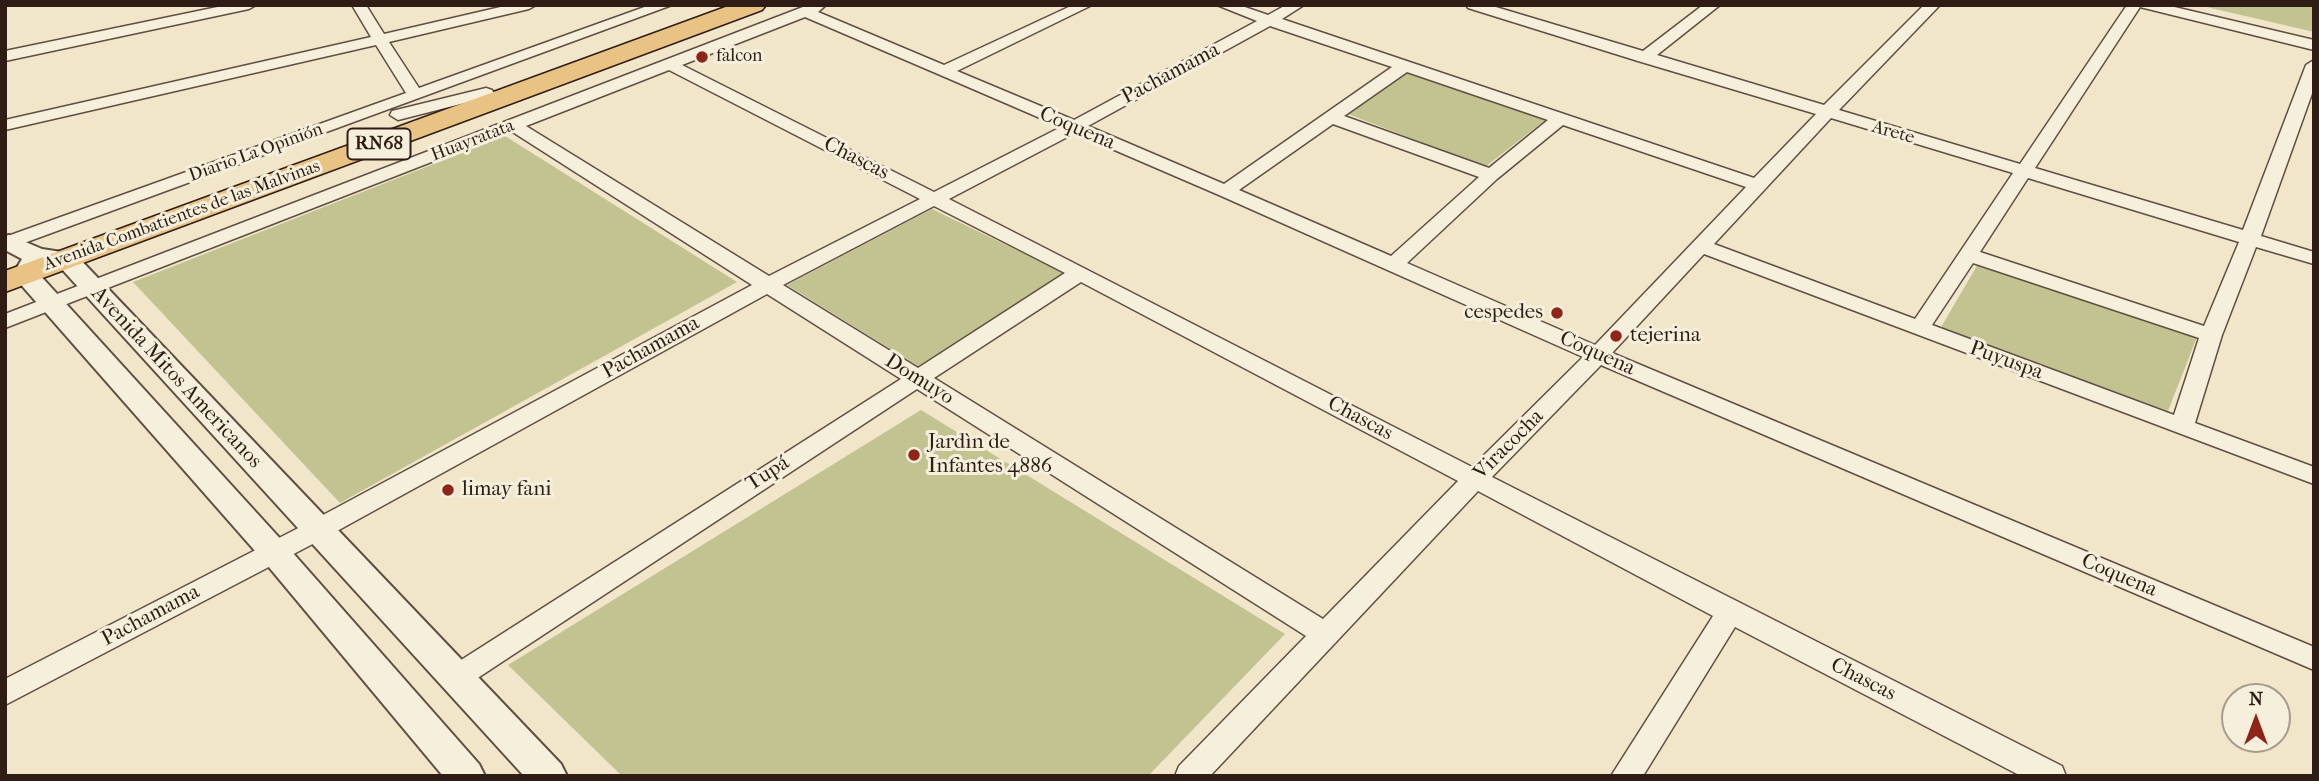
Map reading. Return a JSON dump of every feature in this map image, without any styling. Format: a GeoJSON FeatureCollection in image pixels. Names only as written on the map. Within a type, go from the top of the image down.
{"type":"FeatureCollection","features":[{"type":"Feature","properties":{"kind":"main road","name":"Avenida Combatientes de las Malvinas"},"geometry":{"type":"LineString","coordinates":[[22,261],[724,5]]}},
{"type":"Feature","properties":{"kind":"main road","name":"Avenida Combatientes de las Malvinas"},"geometry":{"type":"LineString","coordinates":[[22,261],[754,5]]}},
{"type":"Feature","properties":{"kind":"street"},"geometry":{"type":"LineString","coordinates":[[5,56],[249,5]]}},
{"type":"Feature","properties":{"kind":"street"},"geometry":{"type":"LineString","coordinates":[[359,5],[415,95]]}},
{"type":"Feature","properties":{"kind":"street"},"geometry":{"type":"LineString","coordinates":[[5,125],[528,5]]}},
{"type":"Feature","properties":{"kind":"street","name":"Diario La Opinión"},"geometry":{"type":"LineString","coordinates":[[22,261],[300,137],[665,5]]}},
{"type":"Feature","properties":{"kind":"street"},"geometry":{"type":"LineString","coordinates":[[1039,5],[1064,15]]}},
{"type":"Feature","properties":{"kind":"street"},"geometry":{"type":"LineString","coordinates":[[944,71],[1085,5]]}},
{"type":"Feature","properties":{"kind":"street"},"geometry":{"type":"LineString","coordinates":[[1224,5],[1757,185]]}},
{"type":"Feature","properties":{"kind":"street","name":"Pachamama"},"geometry":{"type":"LineString","coordinates":[[5,692],[319,529],[767,285],[1072,128],[1297,5]]}},
{"type":"Feature","properties":{"kind":"street","name":"Arete"},"geometry":{"type":"LineString","coordinates":[[1473,5],[1502,9],[1644,58],[2314,258]]}},
{"type":"Feature","properties":{"kind":"street"},"geometry":{"type":"LineString","coordinates":[[1644,58],[1713,5]]}},
{"type":"Feature","properties":{"kind":"street","name":"Viracocha"},"geometry":{"type":"LineString","coordinates":[[1190,776],[1598,355],[1826,113],[1933,5]]}},
{"type":"Feature","properties":{"kind":"street"},"geometry":{"type":"LineString","coordinates":[[1919,329],[1970,256],[2134,5]]}},
{"type":"Feature","properties":{"kind":"street"},"geometry":{"type":"LineString","coordinates":[[2146,5],[2314,45]]}},
{"type":"Feature","properties":{"kind":"street","name":"Huayratata"},"geometry":{"type":"LineString","coordinates":[[5,322],[814,8]]}},
{"type":"Feature","properties":{"kind":"street","name":"Coquena"},"geometry":{"type":"LineString","coordinates":[[814,8],[944,71],[1072,128],[1226,191],[1598,355],[2314,659]]}},
{"type":"Feature","properties":{"kind":"street","name":"Chascas"},"geometry":{"type":"LineString","coordinates":[[669,64],[1080,273],[2048,775]]}},
{"type":"Feature","properties":{"kind":"street"},"geometry":{"type":"LineString","coordinates":[[1226,191],[1406,65]]}},
{"type":"Feature","properties":{"kind":"street"},"geometry":{"type":"LineString","coordinates":[[2182,427],[2211,335],[2314,65]]}},
{"type":"Feature","properties":{"kind":"street"},"geometry":{"type":"LineString","coordinates":[[300,137],[486,93]]}},
{"type":"Feature","properties":{"kind":"street"},"geometry":{"type":"LineString","coordinates":[[1331,117],[1491,175]]}},
{"type":"Feature","properties":{"kind":"street"},"geometry":{"type":"LineString","coordinates":[[1395,264],[1491,175],[1562,118]]}},
{"type":"Feature","properties":{"kind":"street","name":"Domuyo"},"geometry":{"type":"LineString","coordinates":[[513,125],[1325,634]]}},
{"type":"Feature","properties":{"kind":"street","name":"Puyuspa"},"geometry":{"type":"LineString","coordinates":[[1699,245],[2314,476]]}},
{"type":"Feature","properties":{"kind":"street"},"geometry":{"type":"LineString","coordinates":[[1970,256],[2211,335]]}},
{"type":"Feature","properties":{"kind":"street","name":"Avenida Mitos Americanos"},"geometry":{"type":"LineString","coordinates":[[22,261],[93,289],[548,776]]}},
{"type":"Feature","properties":{"kind":"street","name":"Avenida Mitos Americanos"},"geometry":{"type":"LineString","coordinates":[[22,261],[51,305],[274,552],[466,776]]}},
{"type":"Feature","properties":{"kind":"street","name":"Tupá"},"geometry":{"type":"LineString","coordinates":[[457,677],[1080,273]]}},
{"type":"Feature","properties":{"kind":"street"},"geometry":{"type":"LineString","coordinates":[[1626,776],[1730,612]]}},
{"type":"Feature","properties":{"kind":"green space"},"geometry":{"type":"Polygon","coordinates":[[[2198,5],[2314,5],[2314,32],[2198,5]]]}},
{"type":"Feature","properties":{"kind":"green space"},"geometry":{"type":"Polygon","coordinates":[[[1411,70],[1549,117],[1485,167],[1348,114],[1411,70]]]}},
{"type":"Feature","properties":{"kind":"green space"},"geometry":{"type":"Polygon","coordinates":[[[505,136],[737,282],[340,503],[133,282],[505,136]]]}},
{"type":"Feature","properties":{"kind":"green space"},"geometry":{"type":"Polygon","coordinates":[[[932,209],[1064,273],[918,366],[787,285],[932,209]]]}},
{"type":"Feature","properties":{"kind":"green space"},"geometry":{"type":"Polygon","coordinates":[[[1978,264],[2197,337],[2168,411],[1940,329],[1978,264]]]}},
{"type":"Feature","properties":{"kind":"green space"},"geometry":{"type":"Polygon","coordinates":[[[921,410],[1285,634],[1148,776],[622,776],[508,665],[921,410]]]}},
{"type":"Feature","properties":{"kind":"place","name":"falcon"},"geometry":{"type":"Point","coordinates":[702,57]}},
{"type":"Feature","properties":{"kind":"place","name":"cespedes"},"geometry":{"type":"Point","coordinates":[1557,313]}},
{"type":"Feature","properties":{"kind":"place","name":"tejerina"},"geometry":{"type":"Point","coordinates":[1616,336]}},
{"type":"Feature","properties":{"kind":"place","name":"Jardìn de Infantes 4886"},"geometry":{"type":"Point","coordinates":[914,455]}},
{"type":"Feature","properties":{"kind":"place","name":"limay fani"},"geometry":{"type":"Point","coordinates":[448,490]}}]}
